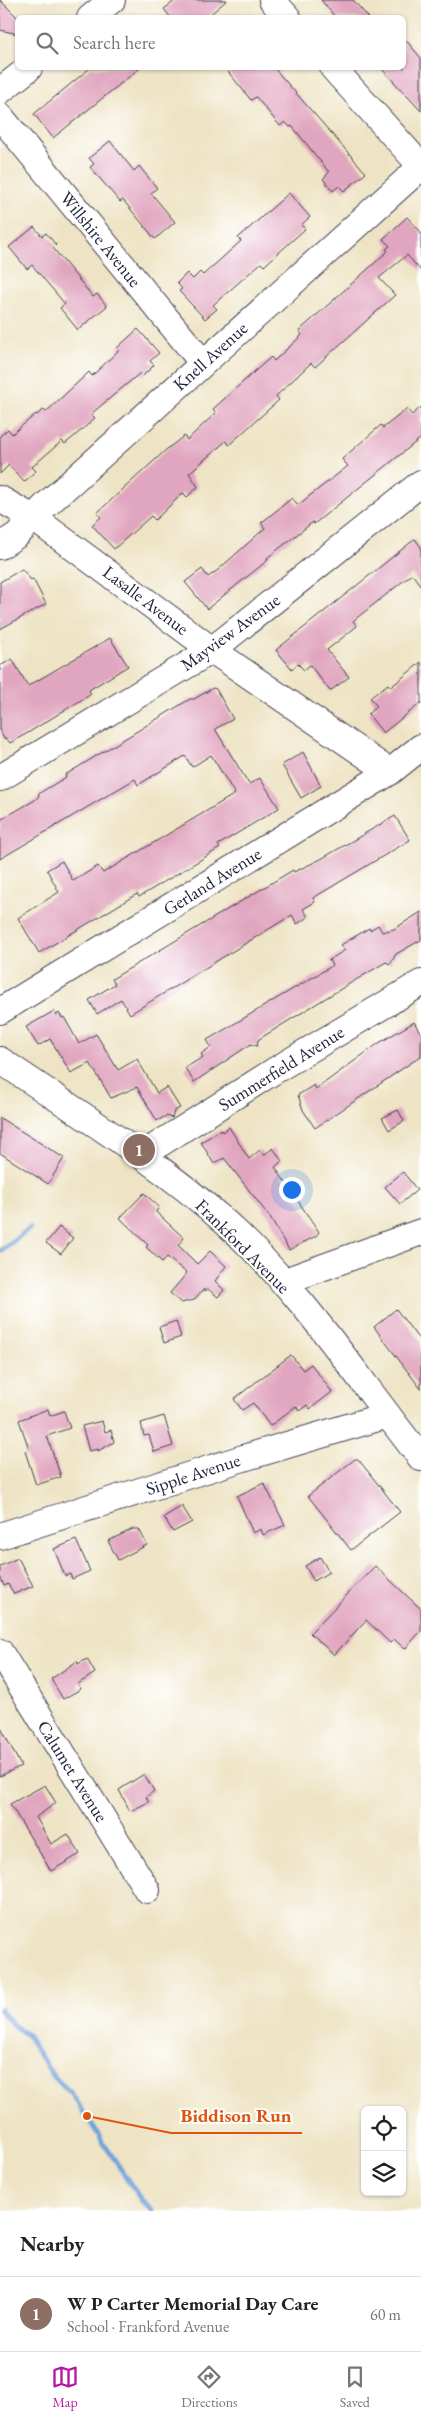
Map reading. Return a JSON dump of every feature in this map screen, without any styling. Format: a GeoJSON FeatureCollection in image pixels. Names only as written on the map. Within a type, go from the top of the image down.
{"type":"FeatureCollection","features":[{"type":"Feature","properties":{"kind":"street"},"geometry":{"type":"LineString","coordinates":[[94,15],[112,0]]}},
{"type":"Feature","properties":{"kind":"street"},"geometry":{"type":"LineString","coordinates":[[272,0],[285,15]]}},
{"type":"Feature","properties":{"kind":"street"},"geometry":{"type":"LineString","coordinates":[[0,91],[26,70]]}},
{"type":"Feature","properties":{"kind":"street"},"geometry":{"type":"LineString","coordinates":[[334,70],[421,166]]}},
{"type":"Feature","properties":{"kind":"street","name":"Willshire Avenue"},"geometry":{"type":"LineString","coordinates":[[0,116],[202,362]]}},
{"type":"Feature","properties":{"kind":"street","name":"Knell Avenue"},"geometry":{"type":"LineString","coordinates":[[0,546],[17,536],[35,519],[44,507],[202,362],[421,166]]}},
{"type":"Feature","properties":{"kind":"street","name":"Mayview Avenue"},"geometry":{"type":"LineString","coordinates":[[0,778],[212,650],[421,483]]}},
{"type":"Feature","properties":{"kind":"street","name":"Lasalle Avenue"},"geometry":{"type":"LineString","coordinates":[[0,499],[35,519],[212,650],[390,772]]}},
{"type":"Feature","properties":{"kind":"street","name":"Gerland Avenue"},"geometry":{"type":"LineString","coordinates":[[0,1011],[390,772],[421,747]]}},
{"type":"Feature","properties":{"kind":"street","name":"Summerfield Avenue"},"geometry":{"type":"LineString","coordinates":[[142,1155],[274,1071],[421,983]]}},
{"type":"Feature","properties":{"kind":"street","name":"Frankford Avenue"},"geometry":{"type":"LineString","coordinates":[[0,1060],[142,1155],[226,1222],[282,1282],[421,1458]]}},
{"type":"Feature","properties":{"kind":"street"},"geometry":{"type":"LineString","coordinates":[[282,1282],[421,1232]]}},
{"type":"Feature","properties":{"kind":"street","name":"Sipple Avenue"},"geometry":{"type":"LineString","coordinates":[[0,1536],[240,1458],[388,1415]]}},
{"type":"Feature","properties":{"kind":"street","name":"Calumet Avenue"},"geometry":{"type":"LineString","coordinates":[[0,1652],[147,1890]]}},
{"type":"Feature","properties":{"kind":"building"},"geometry":{"type":"Polygon","coordinates":[[[0,0],[15,15],[15,33],[0,30],[0,0]]]}},
{"type":"Feature","properties":{"kind":"building"},"geometry":{"type":"Polygon","coordinates":[[[176,0],[227,0],[210,15],[169,15],[164,9],[176,0]]]}},
{"type":"Feature","properties":{"kind":"building"},"geometry":{"type":"Polygon","coordinates":[[[321,0],[353,0],[366,15],[334,15],[321,0]]]}},
{"type":"Feature","properties":{"kind":"building"},"geometry":{"type":"Polygon","coordinates":[[[406,40],[421,58],[421,111],[383,70],[406,70],[406,40]]]}},
{"type":"Feature","properties":{"kind":"building"},"geometry":{"type":"Polygon","coordinates":[[[88,70],[138,70],[53,138],[34,114],[88,70]]]}},
{"type":"Feature","properties":{"kind":"building"},"geometry":{"type":"Polygon","coordinates":[[[227,70],[276,70],[366,173],[344,191],[339,186],[333,191],[323,179],[329,172],[292,126],[290,127],[285,122],[280,126],[256,97],[251,100],[227,70]]]}},
{"type":"Feature","properties":{"kind":"building"},"geometry":{"type":"Polygon","coordinates":[[[110,141],[134,171],[139,166],[157,188],[151,193],[175,222],[155,239],[123,200],[120,202],[90,167],[94,164],[89,158],[110,141]]]}},
{"type":"Feature","properties":{"kind":"building"},"geometry":{"type":"Polygon","coordinates":[[[289,193],[310,217],[301,225],[305,229],[264,266],[261,263],[213,305],[217,309],[205,319],[179,291],[182,289],[177,283],[187,273],[193,279],[200,272],[203,275],[241,241],[238,238],[289,193]]]}},
{"type":"Feature","properties":{"kind":"building"},"geometry":{"type":"Polygon","coordinates":[[[407,217],[421,232],[421,271],[407,255],[379,278],[395,295],[315,367],[311,363],[276,396],[279,400],[229,445],[226,441],[189,473],[198,487],[187,497],[183,493],[155,520],[151,516],[114,549],[92,525],[101,517],[97,513],[167,449],[184,436],[187,440],[216,413],[213,409],[271,357],[274,361],[302,335],[299,331],[388,251],[386,249],[390,246],[383,239],[407,217]]]}},
{"type":"Feature","properties":{"kind":"building"},"geometry":{"type":"Polygon","coordinates":[[[34,227],[42,236],[46,233],[56,245],[53,248],[93,297],[97,294],[107,306],[78,330],[60,308],[65,304],[32,265],[27,269],[9,247],[34,227]]]}},
{"type":"Feature","properties":{"kind":"building"},"geometry":{"type":"Polygon","coordinates":[[[138,329],[159,353],[150,361],[154,365],[143,376],[140,373],[91,414],[95,418],[83,429],[65,444],[62,441],[32,467],[36,471],[24,482],[9,465],[0,474],[0,436],[8,429],[12,434],[36,414],[43,410],[46,412],[89,372],[92,376],[119,350],[117,348],[138,329]]]}},
{"type":"Feature","properties":{"kind":"building"},"geometry":{"type":"Polygon","coordinates":[[[421,407],[421,438],[314,524],[313,522],[267,558],[268,560],[207,609],[185,582],[202,569],[208,577],[218,570],[265,528],[261,523],[292,498],[298,505],[348,466],[342,459],[381,425],[383,428],[407,409],[412,415],[421,407]]]}},
{"type":"Feature","properties":{"kind":"building"},"geometry":{"type":"Polygon","coordinates":[[[415,539],[421,547],[421,586],[412,574],[353,621],[357,626],[327,650],[349,677],[330,691],[310,665],[304,670],[298,664],[292,669],[276,650],[415,539]]]}},
{"type":"Feature","properties":{"kind":"building"},"geometry":{"type":"Polygon","coordinates":[[[22,569],[31,580],[33,579],[46,604],[0,629],[0,582],[22,569]]]}},
{"type":"Feature","properties":{"kind":"building"},"geometry":{"type":"Polygon","coordinates":[[[110,638],[128,666],[89,690],[91,694],[26,734],[10,743],[6,738],[4,739],[0,731],[0,666],[12,659],[28,686],[110,638]]]}},
{"type":"Feature","properties":{"kind":"building"},"geometry":{"type":"Polygon","coordinates":[[[421,662],[421,703],[383,733],[368,714],[377,706],[370,698],[388,684],[391,687],[421,662]]]}},
{"type":"Feature","properties":{"kind":"building"},"geometry":{"type":"Polygon","coordinates":[[[213,688],[216,689],[233,719],[215,729],[249,784],[260,778],[279,808],[218,845],[220,848],[139,897],[137,894],[39,953],[18,918],[59,892],[47,870],[62,861],[73,881],[98,866],[103,873],[235,794],[211,755],[192,767],[185,756],[138,785],[135,779],[0,859],[0,820],[35,800],[39,796],[38,794],[66,777],[65,775],[190,699],[194,699],[213,688]]]}},
{"type":"Feature","properties":{"kind":"building"},"geometry":{"type":"Polygon","coordinates":[[[303,752],[321,786],[301,798],[282,765],[303,752]]]}},
{"type":"Feature","properties":{"kind":"building"},"geometry":{"type":"Polygon","coordinates":[[[395,816],[410,840],[313,898],[315,902],[303,909],[308,917],[297,924],[292,915],[130,1014],[121,999],[97,1014],[89,1000],[115,984],[112,979],[293,870],[294,872],[321,859],[395,816]]]}},
{"type":"Feature","properties":{"kind":"building"},"geometry":{"type":"Polygon","coordinates":[[[421,912],[421,940],[396,954],[390,964],[386,962],[329,996],[258,1040],[257,1046],[251,1044],[194,1082],[185,1068],[203,1057],[201,1054],[211,1047],[207,1040],[330,967],[332,965],[329,960],[345,950],[341,945],[369,928],[370,930],[378,925],[382,932],[394,929],[421,912]]]}},
{"type":"Feature","properties":{"kind":"building"},"geometry":{"type":"Polygon","coordinates":[[[54,1011],[56,1015],[59,1013],[62,1018],[64,1017],[79,1044],[96,1034],[118,1070],[137,1059],[157,1093],[167,1087],[180,1108],[174,1111],[172,1118],[166,1116],[157,1121],[137,1087],[111,1098],[90,1063],[71,1073],[50,1039],[38,1046],[26,1027],[54,1011]]]}},
{"type":"Feature","properties":{"kind":"building"},"geometry":{"type":"Polygon","coordinates":[[[414,1022],[421,1034],[421,1056],[315,1128],[303,1110],[298,1095],[314,1085],[316,1089],[379,1043],[414,1022]]]}},
{"type":"Feature","properties":{"kind":"building"},"geometry":{"type":"Polygon","coordinates":[[[398,1110],[404,1121],[389,1130],[382,1118],[398,1110]]]}},
{"type":"Feature","properties":{"kind":"building"},"geometry":{"type":"Polygon","coordinates":[[[0,1118],[64,1158],[48,1184],[0,1153],[0,1118]]]}},
{"type":"Feature","properties":{"kind":"building"},"geometry":{"type":"Polygon","coordinates":[[[229,1127],[249,1159],[260,1150],[264,1155],[273,1148],[282,1161],[275,1167],[319,1232],[316,1236],[289,1250],[269,1216],[224,1158],[214,1164],[201,1142],[229,1127]]]}},
{"type":"Feature","properties":{"kind":"building"},"geometry":{"type":"Polygon","coordinates":[[[403,1172],[417,1190],[400,1204],[385,1187],[403,1172]]]}},
{"type":"Feature","properties":{"kind":"building"},"geometry":{"type":"Polygon","coordinates":[[[144,1193],[159,1207],[156,1212],[184,1238],[178,1245],[197,1264],[210,1251],[226,1266],[215,1281],[224,1290],[218,1297],[208,1289],[205,1291],[204,1289],[194,1300],[181,1303],[170,1293],[187,1273],[167,1257],[162,1262],[146,1247],[148,1245],[120,1218],[144,1193]]]}},
{"type":"Feature","properties":{"kind":"building"},"geometry":{"type":"Polygon","coordinates":[[[59,1227],[73,1238],[61,1254],[46,1243],[59,1227]]]}},
{"type":"Feature","properties":{"kind":"building"},"geometry":{"type":"Polygon","coordinates":[[[396,1309],[421,1342],[421,1389],[374,1327],[396,1309]]]}},
{"type":"Feature","properties":{"kind":"building"},"geometry":{"type":"Polygon","coordinates":[[[176,1321],[181,1337],[164,1343],[159,1327],[176,1321]]]}},
{"type":"Feature","properties":{"kind":"building"},"geometry":{"type":"Polygon","coordinates":[[[291,1355],[303,1370],[311,1364],[332,1392],[310,1409],[307,1405],[299,1411],[296,1406],[270,1426],[253,1403],[242,1410],[234,1399],[291,1355]]]}},
{"type":"Feature","properties":{"kind":"building"},"geometry":{"type":"Polygon","coordinates":[[[48,1409],[50,1416],[64,1411],[70,1428],[47,1436],[61,1477],[36,1485],[25,1451],[29,1449],[19,1420],[48,1409]]]}},
{"type":"Feature","properties":{"kind":"building"},"geometry":{"type":"Polygon","coordinates":[[[164,1416],[173,1446],[154,1452],[149,1435],[144,1436],[141,1423],[164,1416]]]}},
{"type":"Feature","properties":{"kind":"building"},"geometry":{"type":"Polygon","coordinates":[[[102,1421],[105,1432],[111,1430],[114,1442],[98,1451],[98,1449],[89,1451],[82,1426],[102,1421]]]}},
{"type":"Feature","properties":{"kind":"building"},"geometry":{"type":"Polygon","coordinates":[[[355,1459],[358,1459],[400,1512],[351,1550],[308,1496],[355,1459]]]}},
{"type":"Feature","properties":{"kind":"building"},"geometry":{"type":"Polygon","coordinates":[[[264,1483],[285,1525],[263,1535],[261,1529],[253,1533],[237,1496],[264,1483]]]}},
{"type":"Feature","properties":{"kind":"building"},"geometry":{"type":"Polygon","coordinates":[[[182,1506],[192,1522],[173,1532],[164,1517],[182,1506]]]}},
{"type":"Feature","properties":{"kind":"building"},"geometry":{"type":"Polygon","coordinates":[[[133,1529],[139,1529],[147,1545],[118,1560],[108,1541],[133,1529]]]}},
{"type":"Feature","properties":{"kind":"building"},"geometry":{"type":"Polygon","coordinates":[[[76,1540],[90,1571],[72,1579],[70,1574],[65,1576],[54,1549],[76,1540]]]}},
{"type":"Feature","properties":{"kind":"building"},"geometry":{"type":"Polygon","coordinates":[[[320,1557],[329,1572],[314,1581],[305,1566],[320,1557]]]}},
{"type":"Feature","properties":{"kind":"building"},"geometry":{"type":"Polygon","coordinates":[[[18,1558],[33,1586],[14,1594],[8,1584],[4,1586],[0,1576],[0,1566],[18,1558]]]}},
{"type":"Feature","properties":{"kind":"building"},"geometry":{"type":"Polygon","coordinates":[[[375,1566],[421,1609],[421,1631],[405,1649],[394,1639],[390,1643],[366,1620],[334,1655],[310,1633],[375,1566]]]}},
{"type":"Feature","properties":{"kind":"building"},"geometry":{"type":"Polygon","coordinates":[[[87,1659],[95,1673],[78,1684],[81,1689],[63,1699],[51,1679],[77,1661],[78,1664],[87,1659]]]}},
{"type":"Feature","properties":{"kind":"building"},"geometry":{"type":"Polygon","coordinates":[[[0,1726],[21,1766],[0,1776],[0,1726]]]}},
{"type":"Feature","properties":{"kind":"building"},"geometry":{"type":"Polygon","coordinates":[[[144,1774],[154,1791],[146,1797],[149,1802],[130,1811],[119,1790],[144,1774]]]}},
{"type":"Feature","properties":{"kind":"building"},"geometry":{"type":"Polygon","coordinates":[[[45,1785],[56,1803],[36,1817],[51,1844],[68,1834],[80,1854],[51,1871],[10,1804],[45,1785]]]}},
{"type":"Feature","properties":{"kind":"waterway"},"geometry":{"type":"LineString","coordinates":[[0,1251],[30,1228]]}},
{"type":"Feature","properties":{"kind":"waterway"},"geometry":{"type":"LineString","coordinates":[[0,2009],[12,2024],[27,2035],[53,2076],[71,2093],[141,2200],[152,2211]]}},
{"type":"Feature","properties":{"kind":"place","name":"W P Carter Memorial Day Care"},"geometry":{"type":"Point","coordinates":[139,1150]}},
{"type":"Feature","properties":{"kind":"place","name":"Biddison Run"},"geometry":{"type":"Point","coordinates":[87,2116]}}]}
